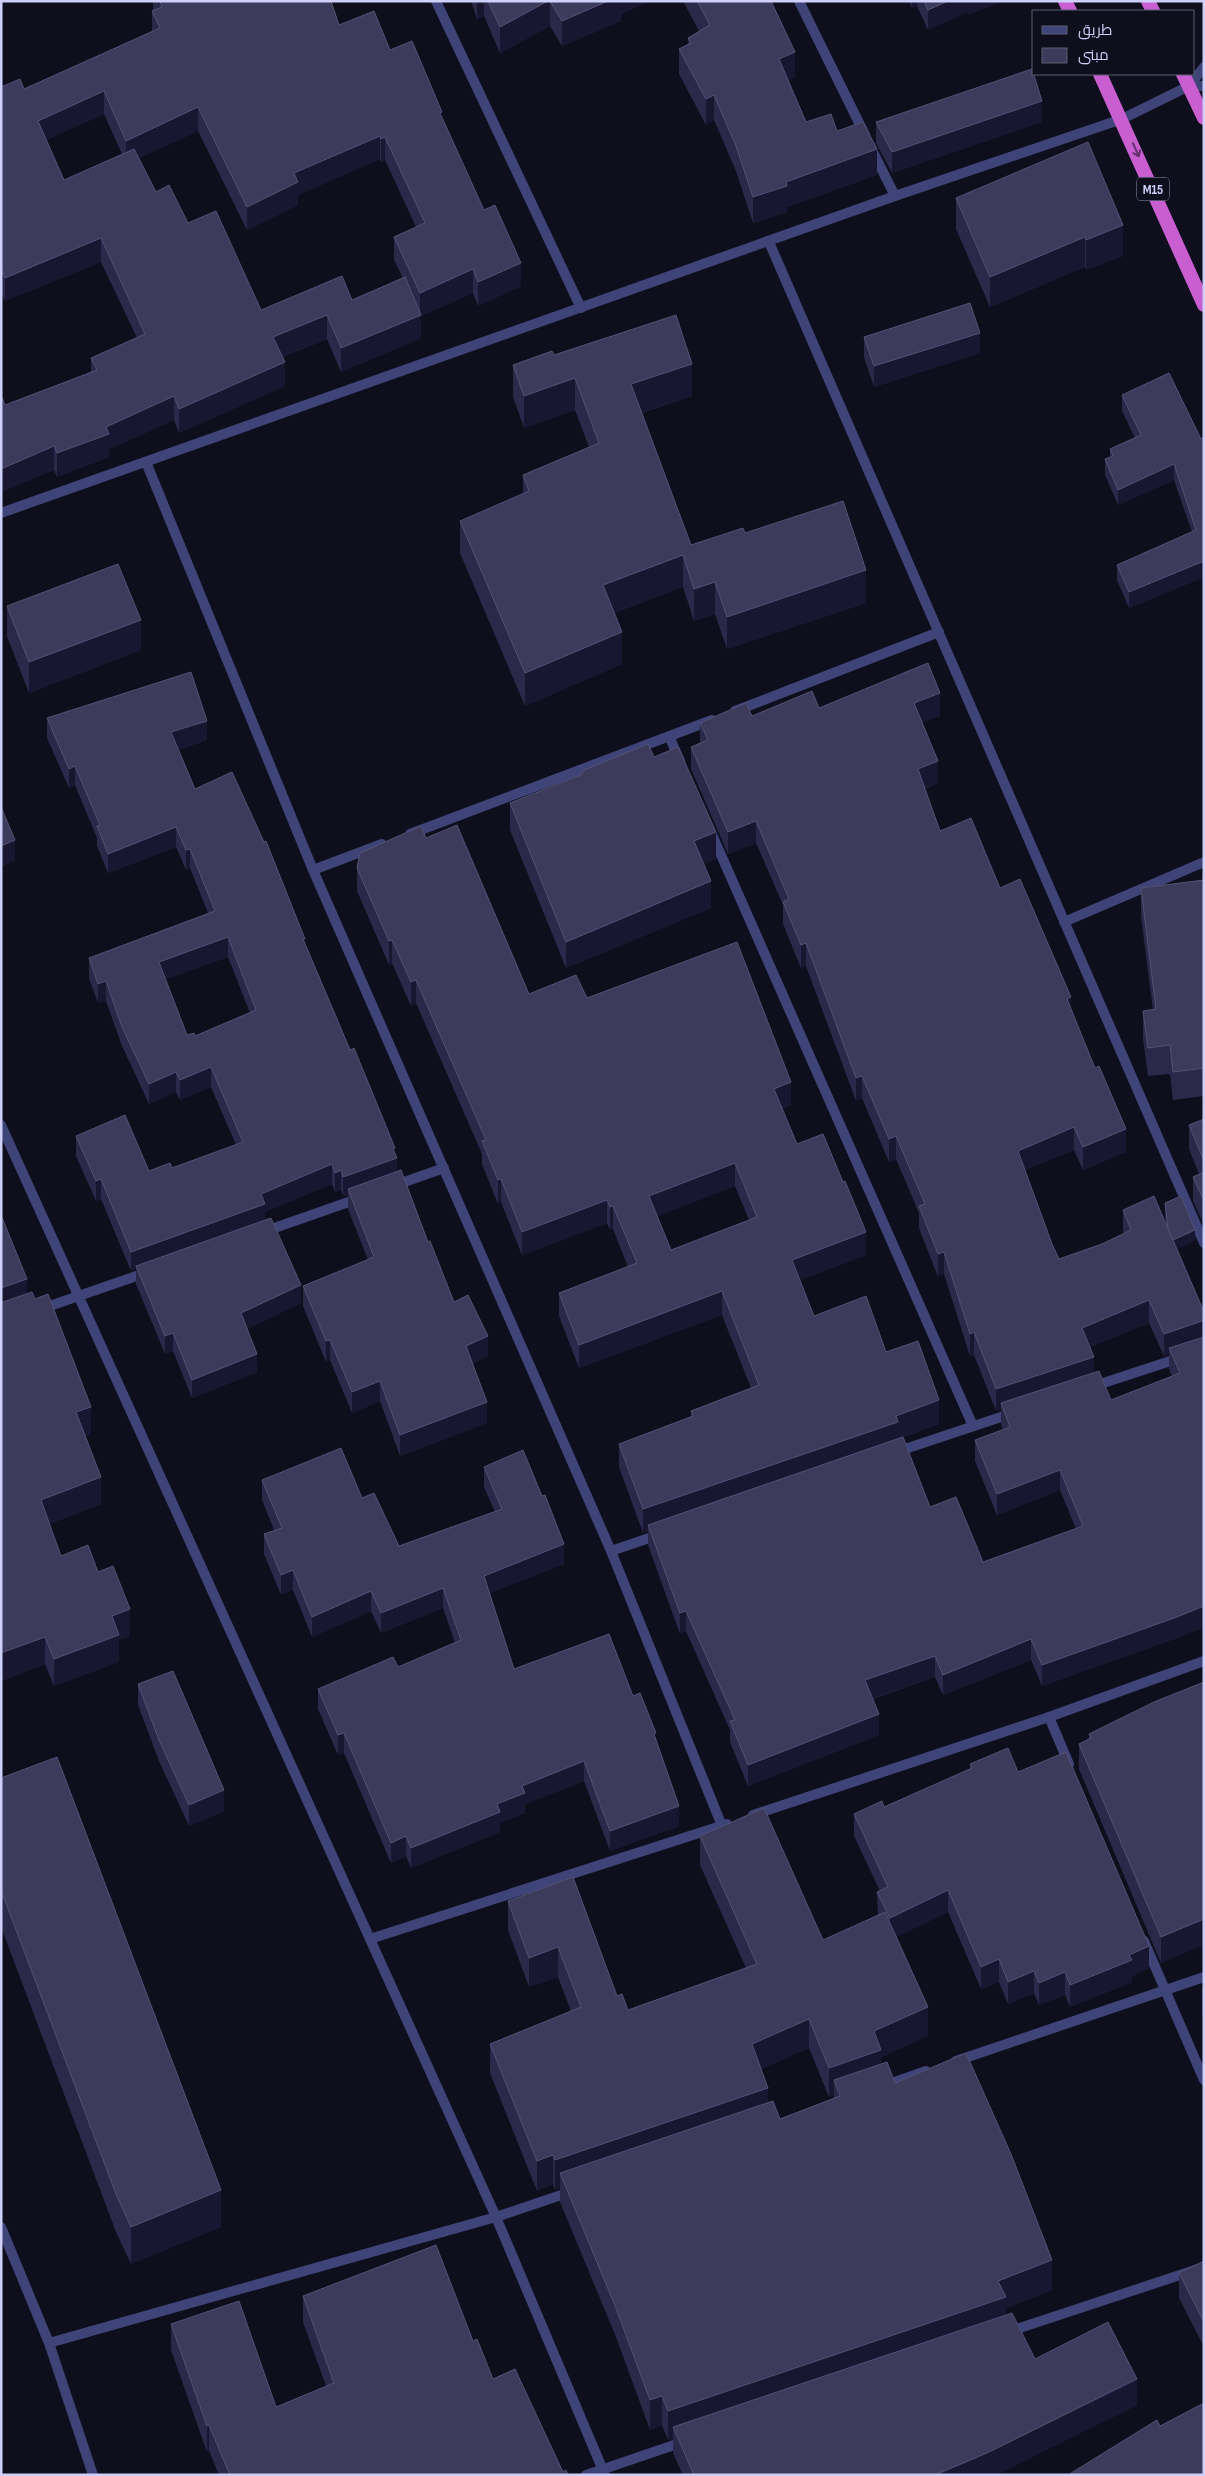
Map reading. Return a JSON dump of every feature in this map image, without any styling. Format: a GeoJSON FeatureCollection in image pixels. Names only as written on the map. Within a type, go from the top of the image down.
{"type":"FeatureCollection","features":[{"type":"Feature","properties":{"kind":"highway","name":"M15"},"geometry":{"type":"LineString","coordinates":[[1100,75],[1204,304]]}},
{"type":"Feature","properties":{"kind":"highway"},"geometry":{"type":"LineString","coordinates":[[1186,80],[1204,118]]}},
{"type":"Feature","properties":{"kind":"street"},"geometry":{"type":"LineString","coordinates":[[436,1],[581,308]]}},
{"type":"Feature","properties":{"kind":"street"},"geometry":{"type":"LineString","coordinates":[[799,1],[896,196]]}},
{"type":"Feature","properties":{"kind":"street"},"geometry":{"type":"LineString","coordinates":[[1,513],[896,196],[1122,119],[1186,80],[1204,86]]}},
{"type":"Feature","properties":{"kind":"street"},"geometry":{"type":"LineString","coordinates":[[768,242],[1204,1243]]}},
{"type":"Feature","properties":{"kind":"street"},"geometry":{"type":"LineString","coordinates":[[146,462],[313,870],[611,1551],[722,1826]]}},
{"type":"Feature","properties":{"kind":"street"},"geometry":{"type":"LineString","coordinates":[[313,870],[938,632]]}},
{"type":"Feature","properties":{"kind":"street"},"geometry":{"type":"LineString","coordinates":[[669,736],[685,772]]}},
{"type":"Feature","properties":{"kind":"street"},"geometry":{"type":"LineString","coordinates":[[705,818],[973,1426]]}},
{"type":"Feature","properties":{"kind":"street"},"geometry":{"type":"LineString","coordinates":[[1064,922],[1204,862]]}},
{"type":"Feature","properties":{"kind":"street"},"geometry":{"type":"LineString","coordinates":[[1,1124],[496,2217],[603,2472]]}},
{"type":"Feature","properties":{"kind":"street"},"geometry":{"type":"LineString","coordinates":[[257,1234],[444,1168]]}},
{"type":"Feature","properties":{"kind":"street"},"geometry":{"type":"LineString","coordinates":[[27,1313],[79,1297],[154,1270]]}},
{"type":"Feature","properties":{"kind":"street"},"geometry":{"type":"LineString","coordinates":[[1084,1390],[1204,1350]]}},
{"type":"Feature","properties":{"kind":"street"},"geometry":{"type":"LineString","coordinates":[[889,1455],[1019,1411]]}},
{"type":"Feature","properties":{"kind":"street"},"geometry":{"type":"LineString","coordinates":[[611,1551],[676,1529]]}},
{"type":"Feature","properties":{"kind":"street"},"geometry":{"type":"LineString","coordinates":[[370,1939],[1049,1718],[1204,1661]]}},
{"type":"Feature","properties":{"kind":"street"},"geometry":{"type":"LineString","coordinates":[[1049,1718],[1072,1772]]}},
{"type":"Feature","properties":{"kind":"street"},"geometry":{"type":"LineString","coordinates":[[1138,1927],[1204,2080]]}},
{"type":"Feature","properties":{"kind":"street"},"geometry":{"type":"LineString","coordinates":[[873,2089],[1204,1977]]}},
{"type":"Feature","properties":{"kind":"street"},"geometry":{"type":"LineString","coordinates":[[49,2344],[496,2217],[581,2188]]}},
{"type":"Feature","properties":{"kind":"street"},"geometry":{"type":"LineString","coordinates":[[1,2227],[49,2344],[93,2475]]}},
{"type":"Feature","properties":{"kind":"street"},"geometry":{"type":"LineString","coordinates":[[997,2336],[1204,2267]]}},
{"type":"Feature","properties":{"kind":"street"},"geometry":{"type":"LineString","coordinates":[[586,2475],[603,2472],[696,2437]]}},
{"type":"Feature","properties":{"kind":"building"},"geometry":{"type":"Polygon","coordinates":[[[160,1],[331,1],[339,25],[374,11],[390,50],[412,41],[442,112],[440,113],[484,210],[495,205],[521,263],[478,282],[473,269],[420,293],[394,237],[425,223],[385,137],[381,139],[380,136],[294,173],[298,182],[247,207],[198,107],[126,141],[104,91],[38,121],[64,180],[134,149],[156,192],[169,185],[188,223],[216,211],[261,310],[342,276],[352,300],[405,277],[421,315],[341,348],[327,315],[273,337],[285,362],[179,409],[174,396],[106,427],[109,434],[57,453],[54,446],[1,469],[1,395],[5,405],[97,370],[91,358],[145,334],[101,238],[5,278],[1,269],[1,87],[20,79],[24,89],[160,28],[152,11],[162,7],[160,1]]]}},
{"type":"Feature","properties":{"kind":"building"},"geometry":{"type":"Polygon","coordinates":[[[488,1],[548,1],[500,27],[488,1]]]}},
{"type":"Feature","properties":{"kind":"building"},"geometry":{"type":"Polygon","coordinates":[[[550,1],[608,1],[562,21],[550,1]]]}},
{"type":"Feature","properties":{"kind":"building"},"geometry":{"type":"Polygon","coordinates":[[[697,1],[771,1],[795,52],[779,59],[806,122],[831,114],[837,131],[863,122],[877,149],[786,182],[787,186],[753,197],[736,146],[714,95],[706,99],[679,49],[691,43],[688,38],[710,25],[697,1]]]}},
{"type":"Feature","properties":{"kind":"building"},"geometry":{"type":"Polygon","coordinates":[[[924,1],[948,1],[928,10],[924,1]]]}},
{"type":"Feature","properties":{"kind":"building"},"geometry":{"type":"Polygon","coordinates":[[[1032,69],[1032,75],[1034,75],[1042,101],[892,152],[876,122],[1032,69]]]}},
{"type":"Feature","properties":{"kind":"building"},"geometry":{"type":"Polygon","coordinates":[[[1088,142],[1123,225],[1086,240],[1085,237],[990,277],[956,198],[1088,142]]]}},
{"type":"Feature","properties":{"kind":"building"},"geometry":{"type":"Polygon","coordinates":[[[970,303],[980,333],[874,366],[864,337],[970,303]]]}},
{"type":"Feature","properties":{"kind":"building"},"geometry":{"type":"Polygon","coordinates":[[[676,315],[692,364],[631,384],[691,545],[743,528],[745,533],[843,501],[866,570],[727,617],[715,582],[694,589],[683,555],[603,585],[622,632],[525,673],[460,521],[529,491],[523,475],[599,443],[575,378],[524,396],[513,365],[552,351],[554,355],[676,315]]]}},
{"type":"Feature","properties":{"kind":"building"},"geometry":{"type":"Polygon","coordinates":[[[1169,373],[1201,439],[1204,437],[1204,561],[1129,592],[1117,565],[1196,530],[1174,464],[1118,490],[1105,459],[1113,456],[1110,449],[1141,435],[1122,395],[1169,373]]]}},
{"type":"Feature","properties":{"kind":"building"},"geometry":{"type":"Polygon","coordinates":[[[118,564],[141,620],[29,662],[7,606],[118,564]]]}},
{"type":"Feature","properties":{"kind":"building"},"geometry":{"type":"Polygon","coordinates":[[[928,663],[940,693],[914,703],[938,761],[918,769],[940,831],[971,818],[1000,888],[1020,879],[1071,997],[1067,999],[1095,1068],[1099,1066],[1126,1129],[1083,1147],[1074,1127],[1018,1151],[1052,1244],[1059,1259],[1102,1244],[1131,1230],[1123,1210],[1154,1196],[1204,1312],[1204,1321],[1164,1334],[1149,1300],[1082,1328],[1094,1357],[996,1389],[974,1332],[970,1334],[944,1252],[938,1254],[919,1206],[925,1204],[896,1136],[889,1139],[862,1076],[856,1078],[806,943],[801,945],[783,902],[789,899],[756,821],[728,832],[691,747],[708,740],[700,723],[746,703],[752,716],[812,691],[819,708],[928,663]]]}},
{"type":"Feature","properties":{"kind":"building"},"geometry":{"type":"Polygon","coordinates":[[[191,672],[207,721],[171,732],[195,789],[232,772],[264,842],[266,841],[305,939],[303,939],[350,1050],[354,1048],[395,1148],[393,1149],[397,1158],[343,1177],[341,1170],[335,1173],[332,1164],[261,1194],[265,1204],[131,1252],[101,1179],[96,1181],[76,1136],[125,1115],[149,1171],[170,1163],[172,1168],[243,1142],[211,1067],[180,1080],[176,1072],[149,1084],[122,1027],[106,981],[98,984],[89,958],[215,911],[190,849],[186,850],[176,827],[108,854],[97,826],[100,825],[75,766],[69,769],[47,718],[191,672]],[[228,937],[159,962],[187,1035],[194,1033],[195,1036],[256,1010],[228,937]]]}},
{"type":"Feature","properties":{"kind":"building"},"geometry":{"type":"Polygon","coordinates":[[[648,744],[654,757],[678,747],[716,832],[694,841],[711,881],[566,942],[510,803],[583,774],[582,771],[648,744]]]}},
{"type":"Feature","properties":{"kind":"building"},"geometry":{"type":"Polygon","coordinates":[[[1,807],[15,840],[1,846],[1,807]]]}},
{"type":"Feature","properties":{"kind":"building"},"geometry":{"type":"Polygon","coordinates":[[[457,825],[529,994],[576,975],[587,998],[737,942],[791,1082],[774,1089],[797,1144],[823,1134],[866,1232],[792,1260],[814,1316],[866,1296],[886,1352],[918,1341],[939,1400],[896,1416],[898,1422],[643,1509],[619,1444],[693,1416],[691,1411],[759,1385],[722,1291],[579,1345],[559,1293],[637,1263],[613,1206],[610,1207],[607,1200],[522,1232],[501,1179],[498,1180],[482,1141],[486,1140],[416,980],[411,982],[392,940],[389,941],[357,868],[360,853],[421,826],[426,838],[457,825]],[[735,1163],[649,1196],[671,1250],[757,1217],[735,1163]]]}},
{"type":"Feature","properties":{"kind":"building"},"geometry":{"type":"Polygon","coordinates":[[[1204,880],[1204,1068],[1173,1072],[1170,1045],[1148,1048],[1143,1011],[1156,1009],[1141,888],[1204,880]]]}},
{"type":"Feature","properties":{"kind":"building"},"geometry":{"type":"Polygon","coordinates":[[[1204,1119],[1204,1161],[1189,1125],[1204,1119]]]}},
{"type":"Feature","properties":{"kind":"building"},"geometry":{"type":"Polygon","coordinates":[[[401,1170],[428,1242],[430,1241],[454,1302],[468,1295],[488,1336],[466,1346],[487,1402],[400,1435],[380,1381],[352,1392],[330,1340],[326,1341],[303,1286],[374,1257],[348,1189],[401,1170]]]}},
{"type":"Feature","properties":{"kind":"building"},"geometry":{"type":"Polygon","coordinates":[[[1204,1172],[1204,1201],[1193,1177],[1204,1172]]]}},
{"type":"Feature","properties":{"kind":"building"},"geometry":{"type":"Polygon","coordinates":[[[1181,1196],[1195,1230],[1173,1240],[1168,1229],[1165,1203],[1181,1196]]]}},
{"type":"Feature","properties":{"kind":"building"},"geometry":{"type":"Polygon","coordinates":[[[1,1215],[27,1279],[1,1288],[1,1215]]]}},
{"type":"Feature","properties":{"kind":"building"},"geometry":{"type":"Polygon","coordinates":[[[271,1218],[301,1285],[241,1313],[257,1354],[192,1380],[173,1333],[165,1336],[136,1266],[271,1218]]]}},
{"type":"Feature","properties":{"kind":"building"},"geometry":{"type":"Polygon","coordinates":[[[32,1292],[35,1299],[48,1294],[91,1407],[76,1412],[101,1477],[41,1500],[61,1556],[88,1545],[98,1572],[113,1566],[130,1609],[112,1616],[119,1635],[54,1659],[45,1637],[1,1653],[1,1301],[3,1302],[32,1292]]]}},
{"type":"Feature","properties":{"kind":"building"},"geometry":{"type":"Polygon","coordinates":[[[1204,1337],[1204,1606],[1042,1665],[1031,1639],[943,1675],[935,1656],[865,1680],[879,1714],[748,1765],[730,1721],[735,1720],[686,1611],[680,1613],[648,1525],[903,1437],[930,1507],[956,1497],[983,1562],[1083,1526],[1060,1470],[997,1494],[975,1440],[1010,1427],[1001,1403],[1099,1371],[1111,1400],[1180,1373],[1169,1348],[1204,1337]]]}},
{"type":"Feature","properties":{"kind":"building"},"geometry":{"type":"Polygon","coordinates":[[[341,1448],[362,1498],[374,1493],[399,1546],[502,1509],[484,1467],[523,1450],[542,1496],[545,1495],[564,1544],[484,1576],[514,1669],[609,1634],[633,1696],[640,1693],[656,1733],[654,1734],[679,1806],[610,1831],[584,1761],[522,1786],[525,1793],[497,1804],[500,1812],[411,1848],[406,1836],[391,1843],[344,1733],[338,1735],[318,1689],[393,1657],[398,1667],[461,1640],[443,1588],[381,1613],[371,1591],[312,1617],[293,1570],[281,1575],[264,1534],[282,1528],[262,1480],[341,1448]]]}},
{"type":"Feature","properties":{"kind":"building"},"geometry":{"type":"Polygon","coordinates":[[[173,1671],[224,1790],[189,1805],[159,1740],[138,1684],[173,1671]]]}},
{"type":"Feature","properties":{"kind":"building"},"geometry":{"type":"Polygon","coordinates":[[[1204,1682],[1204,1919],[1161,1937],[1079,1744],[1091,1738],[1089,1734],[1154,1702],[1204,1682]]]}},
{"type":"Feature","properties":{"kind":"building"},"geometry":{"type":"Polygon","coordinates":[[[1008,1748],[1018,1772],[1066,1752],[1149,1946],[1129,1955],[1132,1960],[1070,1985],[1065,1972],[1039,1983],[1034,1971],[1008,1982],[999,1959],[981,1967],[948,1890],[890,1918],[877,1892],[888,1887],[854,1814],[882,1801],[884,1807],[972,1768],[970,1764],[1008,1748]]]}},
{"type":"Feature","properties":{"kind":"building"},"geometry":{"type":"Polygon","coordinates":[[[57,1757],[221,2190],[131,2227],[116,2194],[1,1890],[1,1778],[57,1757]]]}},
{"type":"Feature","properties":{"kind":"building"},"geometry":{"type":"Polygon","coordinates":[[[764,1808],[823,1940],[885,1912],[928,2007],[874,2031],[881,2050],[829,2068],[809,2019],[752,2044],[768,2088],[555,2160],[553,2155],[537,2161],[490,2044],[581,2007],[558,1947],[529,1958],[508,1901],[573,1877],[617,1996],[622,1994],[628,2010],[757,1964],[700,1836],[764,1808]]]}},
{"type":"Feature","properties":{"kind":"building"},"geometry":{"type":"Polygon","coordinates":[[[966,2053],[1011,2154],[1052,2260],[998,2281],[1006,2297],[668,2411],[662,2396],[650,2400],[616,2308],[560,2173],[773,2101],[780,2119],[840,2096],[834,2080],[887,2062],[895,2083],[966,2053]]]}},
{"type":"Feature","properties":{"kind":"building"},"geometry":{"type":"Polygon","coordinates":[[[436,2245],[473,2341],[477,2339],[493,2379],[515,2369],[563,2472],[566,2470],[568,2475],[230,2475],[209,2425],[207,2426],[171,2324],[239,2301],[276,2407],[334,2383],[303,2296],[436,2245]]]}},
{"type":"Feature","properties":{"kind":"building"},"geometry":{"type":"Polygon","coordinates":[[[1204,2261],[1204,2322],[1179,2273],[1204,2261]]]}},
{"type":"Feature","properties":{"kind":"building"},"geometry":{"type":"Polygon","coordinates":[[[1012,2313],[1035,2359],[1108,2322],[1137,2379],[987,2453],[935,2475],[694,2475],[673,2427],[1012,2313]]]}},
{"type":"Feature","properties":{"kind":"building"},"geometry":{"type":"Polygon","coordinates":[[[1204,2403],[1204,2475],[1068,2475],[1157,2420],[1160,2426],[1204,2403]]]}}]}
